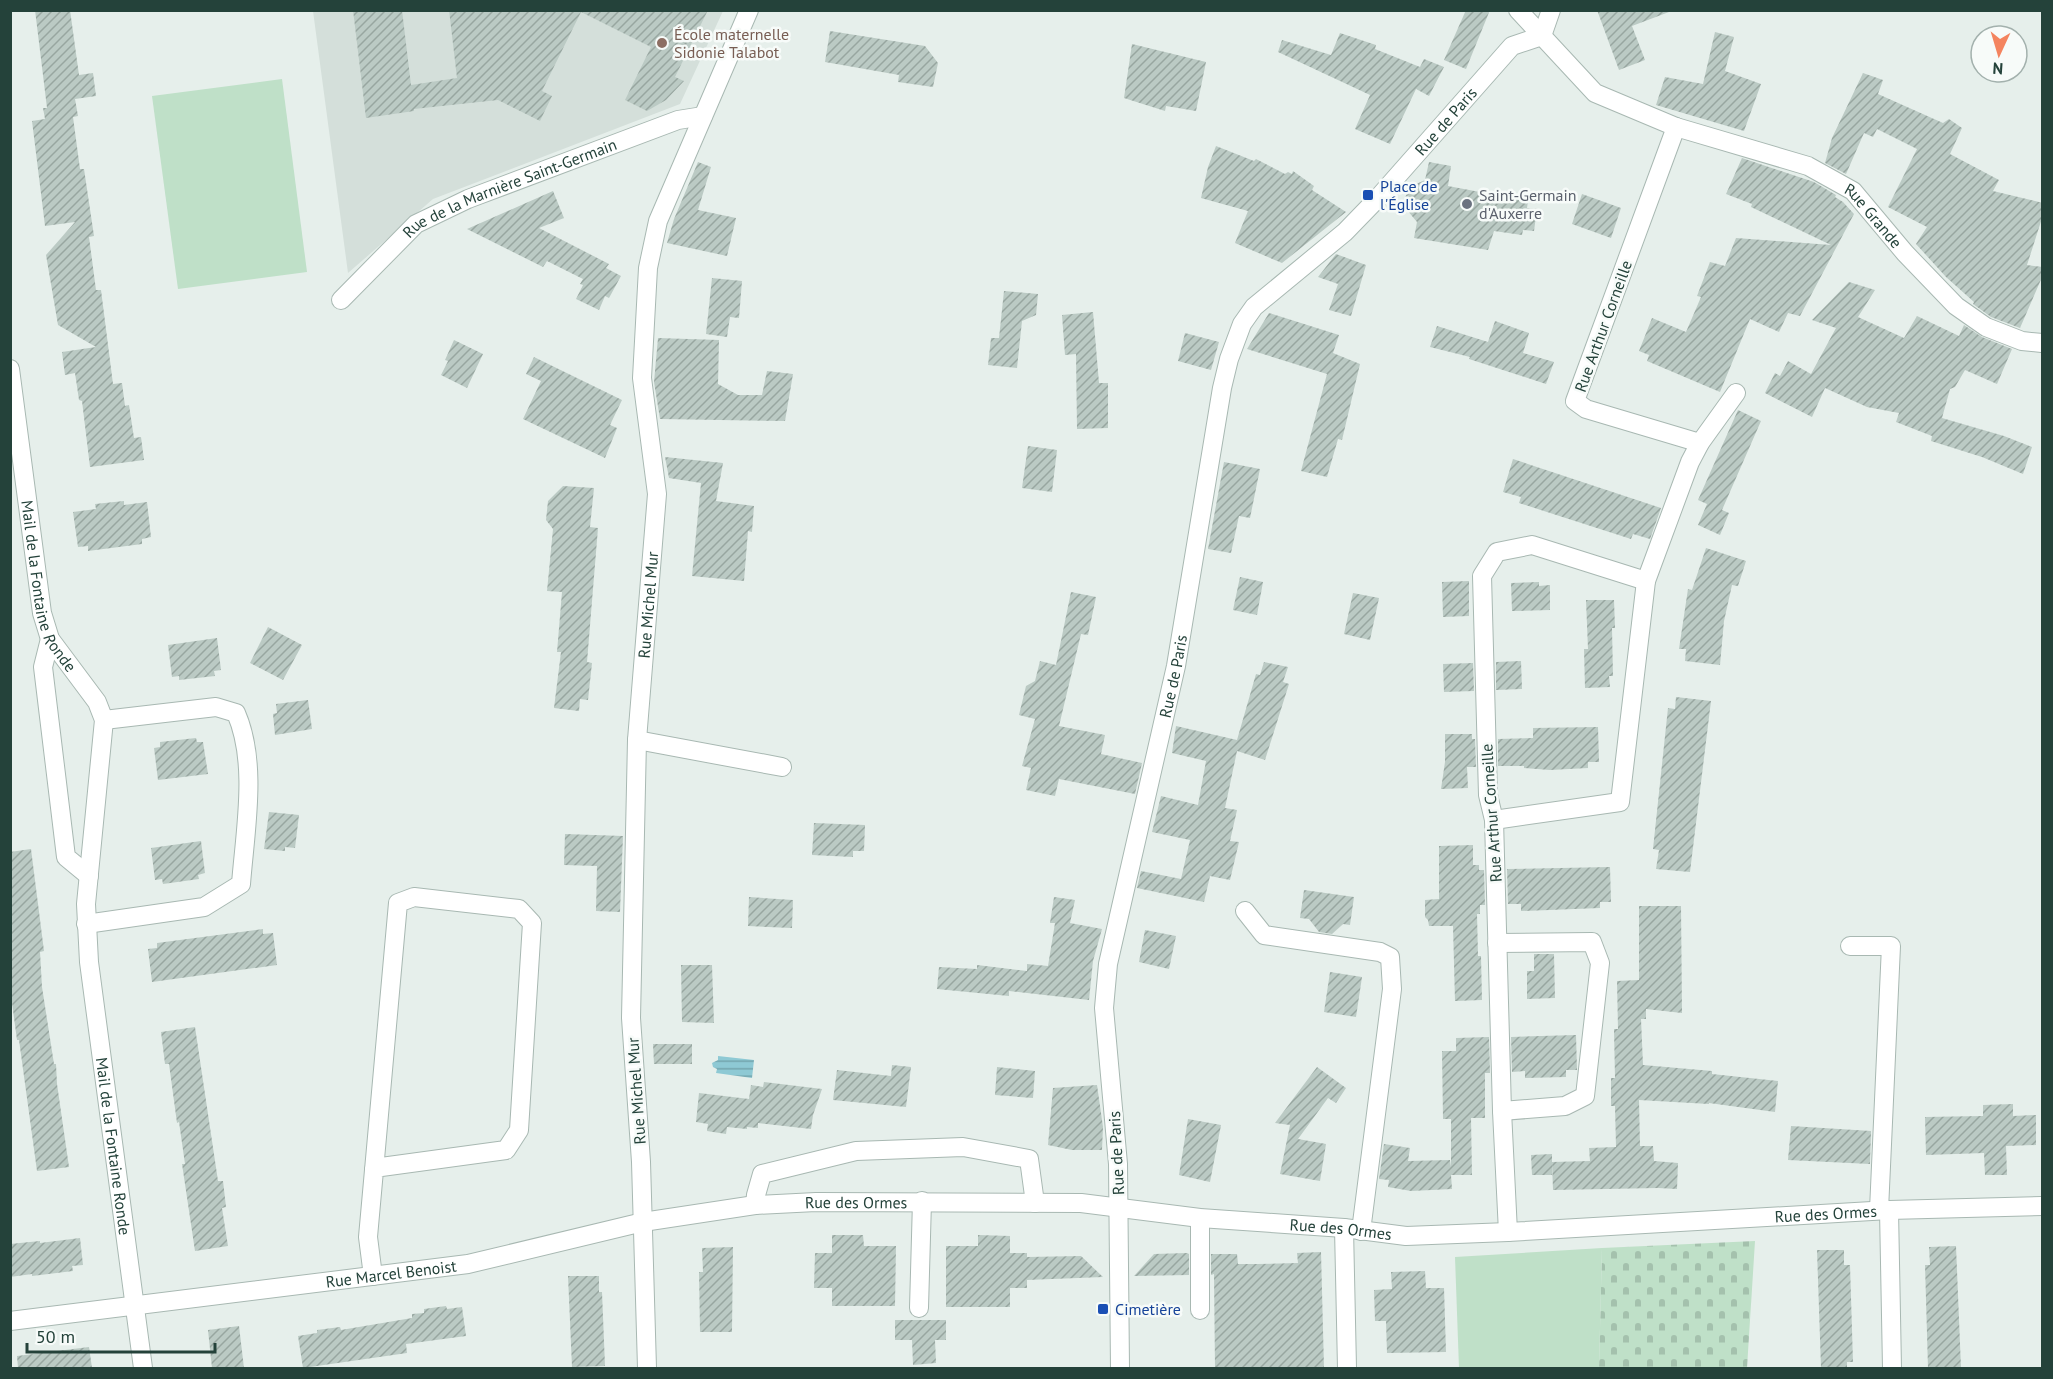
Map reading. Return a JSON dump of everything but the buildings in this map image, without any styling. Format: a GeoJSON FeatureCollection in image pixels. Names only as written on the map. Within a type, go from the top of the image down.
{"type":"FeatureCollection","features":[{"type":"Feature","properties":{"kind":"street","name":"Rue Michel Mur"},"geometry":{"type":"LineString","coordinates":[[647,1368],[643,1222],[632,1018],[637,740],[657,494],[642,378],[648,268],[658,221],[749,10]]}},
{"type":"Feature","properties":{"kind":"street"},"geometry":{"type":"LineString","coordinates":[[1518,10],[1595,93],[1677,127]]}},
{"type":"Feature","properties":{"kind":"street"},"geometry":{"type":"LineString","coordinates":[[1542,36],[1551,10]]}},
{"type":"Feature","properties":{"kind":"street","name":"Rue de Paris"},"geometry":{"type":"LineString","coordinates":[[1120,1368],[1118,1164],[1104,1008],[1107,972],[1176,666],[1222,388],[1229,359],[1242,324],[1254,307],[1345,232],[1512,46],[1542,36]]}},
{"type":"Feature","properties":{"kind":"street","name":"Rue de la Marnière Saint-Germain"},"geometry":{"type":"LineString","coordinates":[[341,300],[416,224],[468,199],[678,120],[703,116]]}},
{"type":"Feature","properties":{"kind":"street","name":"Rue Grande"},"geometry":{"type":"LineString","coordinates":[[1677,127],[1808,166],[1853,191],[1905,254],[1956,306],[1986,327],[2022,341],[2043,342]]}},
{"type":"Feature","properties":{"kind":"street","name":"Rue Arthur Corneille"},"geometry":{"type":"LineString","coordinates":[[1677,127],[1575,401],[1586,409],[1700,443]]}},
{"type":"Feature","properties":{"kind":"street","name":"Mail de la Fontaine Ronde"},"geometry":{"type":"LineString","coordinates":[[10,369],[42,613],[50,639],[97,702],[104,720],[86,924],[90,974],[143,1368]]}},
{"type":"Feature","properties":{"kind":"street"},"geometry":{"type":"LineString","coordinates":[[1494,820],[1620,802],[1646,581],[1690,462],[1700,443],[1736,393]]}},
{"type":"Feature","properties":{"kind":"street","name":"Rue Arthur Corneille"},"geometry":{"type":"LineString","coordinates":[[1508,1233],[1502,1111],[1494,820],[1488,795],[1482,576],[1497,552],[1533,545],[1646,581]]}},
{"type":"Feature","properties":{"kind":"street"},"geometry":{"type":"LineString","coordinates":[[50,639],[43,667],[66,857],[89,876]]}},
{"type":"Feature","properties":{"kind":"street"},"geometry":{"type":"LineString","coordinates":[[86,924],[204,907],[241,884],[248,792],[248,756],[243,729],[236,713],[216,707],[104,720]]}},
{"type":"Feature","properties":{"kind":"street"},"geometry":{"type":"LineString","coordinates":[[637,740],[782,767]]}},
{"type":"Feature","properties":{"kind":"street"},"geometry":{"type":"LineString","coordinates":[[373,1276],[368,1237],[374,1168],[398,903],[414,897],[519,909],[532,923],[519,1130],[506,1150],[374,1168]]}},
{"type":"Feature","properties":{"kind":"street"},"geometry":{"type":"LineString","coordinates":[[1245,911],[1264,934],[1380,952],[1389,957],[1392,989],[1352,1229],[1347,1368]]}},
{"type":"Feature","properties":{"kind":"street"},"geometry":{"type":"LineString","coordinates":[[1497,943],[1592,942],[1600,963],[1586,1096],[1565,1106],[1502,1111]]}},
{"type":"Feature","properties":{"kind":"street"},"geometry":{"type":"LineString","coordinates":[[1850,946],[1891,946],[1884,1210],[1892,1368]]}},
{"type":"Feature","properties":{"kind":"street"},"geometry":{"type":"LineString","coordinates":[[755,1205],[762,1174],[856,1151],[963,1147],[1029,1159],[1035,1203]]}},
{"type":"Feature","properties":{"kind":"street"},"geometry":{"type":"LineString","coordinates":[[919,1308],[922,1201]]}},
{"type":"Feature","properties":{"kind":"street","name":"Rue des Ormes"},"geometry":{"type":"LineString","coordinates":[[643,1222],[755,1205],[816,1202],[1081,1203],[1200,1218],[1352,1229],[1406,1236],[1508,1233],[1884,1210],[2043,1206]]}},
{"type":"Feature","properties":{"kind":"street"},"geometry":{"type":"LineString","coordinates":[[1200,1218],[1200,1310]]}},
{"type":"Feature","properties":{"kind":"street","name":"Rue Marcel Benoist"},"geometry":{"type":"LineString","coordinates":[[10,1321],[468,1263],[643,1222]]}},
{"type":"Feature","properties":{"kind":"shaded area"},"geometry":{"type":"Polygon","coordinates":[[[313,11],[723,11],[680,104],[433,199],[348,273],[313,11]]]}},
{"type":"Feature","properties":{"kind":"green space"},"geometry":{"type":"Polygon","coordinates":[[[282,79],[307,272],[178,289],[152,96],[282,79]]]}},
{"type":"Feature","properties":{"kind":"green space"},"geometry":{"type":"Polygon","coordinates":[[[1755,1241],[1747,1368],[1599,1368],[1602,1248],[1755,1241]]]}},
{"type":"Feature","properties":{"kind":"green space"},"geometry":{"type":"Polygon","coordinates":[[[1602,1248],[1599,1368],[1459,1368],[1455,1257],[1602,1248]]]}},
{"type":"Feature","properties":{"kind":"water"},"geometry":{"type":"Polygon","coordinates":[[[718,1056],[754,1060],[752,1078],[716,1073],[717,1069],[712,1063],[718,1060],[718,1056]]]}},
{"type":"Feature","properties":{"kind":"place","name":"École maternelle Sidonie Talabot"},"geometry":{"type":"Point","coordinates":[662,43]}},
{"type":"Feature","properties":{"kind":"place","name":"Place de l'Église"},"geometry":{"type":"Point","coordinates":[1368,195]}},
{"type":"Feature","properties":{"kind":"place","name":"Saint-Germain d'Auxerre"},"geometry":{"type":"Point","coordinates":[1467,204]}},
{"type":"Feature","properties":{"kind":"place","name":"Cimetière"},"geometry":{"type":"Point","coordinates":[1103,1309]}}]}
